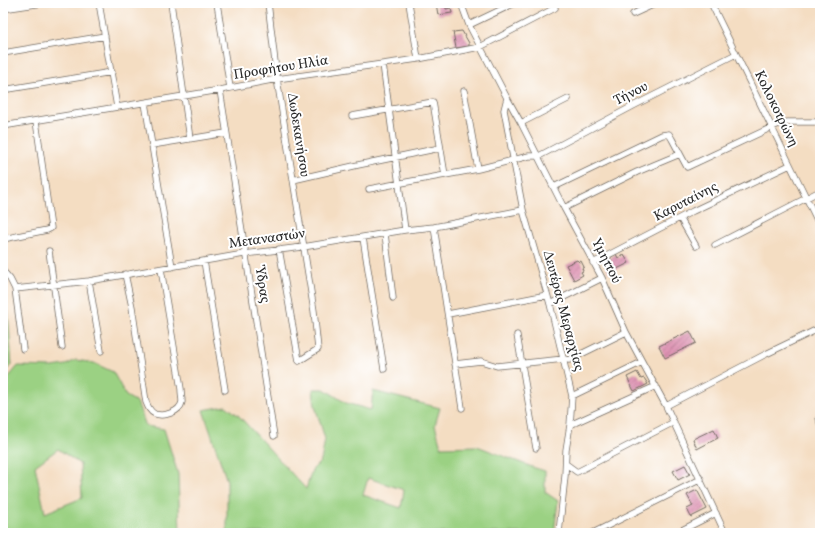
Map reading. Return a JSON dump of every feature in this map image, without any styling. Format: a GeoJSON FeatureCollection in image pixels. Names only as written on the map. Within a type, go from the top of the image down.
{"type":"FeatureCollection","features":[{"type":"Feature","properties":{"kind":"street"},"geometry":{"type":"LineString","coordinates":[[3,9],[43,3]]}},
{"type":"Feature","properties":{"kind":"street"},"geometry":{"type":"LineString","coordinates":[[99,3],[118,107]]}},
{"type":"Feature","properties":{"kind":"street"},"geometry":{"type":"LineString","coordinates":[[171,3],[190,139]]}},
{"type":"Feature","properties":{"kind":"street"},"geometry":{"type":"LineString","coordinates":[[217,3],[230,88]]}},
{"type":"Feature","properties":{"kind":"street","name":"Δωδεκανήσου"},"geometry":{"type":"LineString","coordinates":[[268,3],[277,79],[314,311],[318,349],[299,360],[279,249]]}},
{"type":"Feature","properties":{"kind":"street"},"geometry":{"type":"LineString","coordinates":[[409,3],[418,59]]}},
{"type":"Feature","properties":{"kind":"street","name":"Υμηττού"},"geometry":{"type":"LineString","coordinates":[[461,3],[469,25],[480,47],[539,156],[564,208],[602,278],[626,332],[674,422],[725,533]]}},
{"type":"Feature","properties":{"kind":"street"},"geometry":{"type":"LineString","coordinates":[[469,25],[515,3]]}},
{"type":"Feature","properties":{"kind":"street"},"geometry":{"type":"LineString","coordinates":[[633,14],[657,3]]}},
{"type":"Feature","properties":{"kind":"street","name":"Κολοκοτρώνη"},"geometry":{"type":"LineString","coordinates":[[711,3],[820,226]]}},
{"type":"Feature","properties":{"kind":"street","name":"Προφήτου Ηλία"},"geometry":{"type":"LineString","coordinates":[[3,126],[220,90],[277,79],[418,59],[480,47],[556,8]]}},
{"type":"Feature","properties":{"kind":"street"},"geometry":{"type":"LineString","coordinates":[[3,53],[105,36]]}},
{"type":"Feature","properties":{"kind":"street","name":"Τήνου"},"geometry":{"type":"LineString","coordinates":[[370,189],[478,169],[533,155],[539,156],[736,54]]}},
{"type":"Feature","properties":{"kind":"street"},"geometry":{"type":"LineString","coordinates":[[383,64],[405,230]]}},
{"type":"Feature","properties":{"kind":"street"},"geometry":{"type":"LineString","coordinates":[[3,90],[112,72]]}},
{"type":"Feature","properties":{"kind":"street","name":"Ύδρας"},"geometry":{"type":"LineString","coordinates":[[220,90],[244,254],[274,436]]}},
{"type":"Feature","properties":{"kind":"street"},"geometry":{"type":"LineString","coordinates":[[464,91],[478,169]]}},
{"type":"Feature","properties":{"kind":"street","name":"Δευτέρας Μεραρχίας"},"geometry":{"type":"LineString","coordinates":[[507,98],[504,110],[523,210],[550,304],[572,396],[559,533]]}},
{"type":"Feature","properties":{"kind":"street"},"geometry":{"type":"LineString","coordinates":[[521,122],[568,99]]}},
{"type":"Feature","properties":{"kind":"street"},"geometry":{"type":"LineString","coordinates":[[352,116],[433,102],[445,175]]}},
{"type":"Feature","properties":{"kind":"street"},"geometry":{"type":"LineString","coordinates":[[144,103],[172,267]]}},
{"type":"Feature","properties":{"kind":"street"},"geometry":{"type":"LineString","coordinates":[[3,239],[51,228],[36,121]]}},
{"type":"Feature","properties":{"kind":"street"},"geometry":{"type":"LineString","coordinates":[[554,187],[662,135],[668,134],[672,139],[687,167],[772,127],[788,122],[820,122]]}},
{"type":"Feature","properties":{"kind":"street"},"geometry":{"type":"LineString","coordinates":[[152,145],[226,133]]}},
{"type":"Feature","properties":{"kind":"street"},"geometry":{"type":"LineString","coordinates":[[293,180],[440,148]]}},
{"type":"Feature","properties":{"kind":"street"},"geometry":{"type":"LineString","coordinates":[[564,208],[637,172],[680,154]]}},
{"type":"Feature","properties":{"kind":"street","name":"Καρυταίνης"},"geometry":{"type":"LineString","coordinates":[[593,263],[680,218],[790,165]]}},
{"type":"Feature","properties":{"kind":"street"},"geometry":{"type":"LineString","coordinates":[[715,245],[820,191]]}},
{"type":"Feature","properties":{"kind":"street","name":"Μεταναστών"},"geometry":{"type":"LineString","coordinates":[[14,290],[161,269],[244,254],[363,238],[523,210]]}},
{"type":"Feature","properties":{"kind":"street"},"geometry":{"type":"LineString","coordinates":[[680,218],[696,246]]}},
{"type":"Feature","properties":{"kind":"street"},"geometry":{"type":"LineString","coordinates":[[434,226],[462,408]]}},
{"type":"Feature","properties":{"kind":"street"},"geometry":{"type":"LineString","coordinates":[[385,234],[393,298]]}},
{"type":"Feature","properties":{"kind":"street"},"geometry":{"type":"LineString","coordinates":[[363,238],[384,369]]}},
{"type":"Feature","properties":{"kind":"street"},"geometry":{"type":"LineString","coordinates":[[49,251],[62,348]]}},
{"type":"Feature","properties":{"kind":"street"},"geometry":{"type":"LineString","coordinates":[[204,261],[225,390]]}},
{"type":"Feature","properties":{"kind":"street"},"geometry":{"type":"LineString","coordinates":[[125,274],[132,307],[146,402],[149,410],[155,414],[164,414],[177,410],[182,403],[161,269]]}},
{"type":"Feature","properties":{"kind":"street"},"geometry":{"type":"LineString","coordinates":[[3,271],[10,278],[14,290],[23,349]]}},
{"type":"Feature","properties":{"kind":"street"},"geometry":{"type":"LineString","coordinates":[[550,304],[602,278]]}},
{"type":"Feature","properties":{"kind":"street"},"geometry":{"type":"LineString","coordinates":[[89,280],[101,351]]}},
{"type":"Feature","properties":{"kind":"street"},"geometry":{"type":"LineString","coordinates":[[448,314],[547,295]]}},
{"type":"Feature","properties":{"kind":"street"},"geometry":{"type":"LineString","coordinates":[[666,406],[766,354],[820,328]]}},
{"type":"Feature","properties":{"kind":"street"},"geometry":{"type":"LineString","coordinates":[[455,364],[481,361],[497,366],[564,359],[569,360],[626,332]]}},
{"type":"Feature","properties":{"kind":"street"},"geometry":{"type":"LineString","coordinates":[[517,335],[536,448]]}},
{"type":"Feature","properties":{"kind":"street"},"geometry":{"type":"LineString","coordinates":[[572,396],[642,362]]}},
{"type":"Feature","properties":{"kind":"street"},"geometry":{"type":"LineString","coordinates":[[570,425],[656,386]]}},
{"type":"Feature","properties":{"kind":"street"},"geometry":{"type":"LineString","coordinates":[[820,417],[820,424]]}},
{"type":"Feature","properties":{"kind":"street"},"geometry":{"type":"LineString","coordinates":[[566,464],[577,472],[674,422]]}},
{"type":"Feature","properties":{"kind":"street"},"geometry":{"type":"LineString","coordinates":[[593,533],[701,479]]}},
{"type":"Feature","properties":{"kind":"street"},"geometry":{"type":"LineString","coordinates":[[676,533],[716,513]]}},
{"type":"Feature","properties":{"kind":"green space"},"geometry":{"type":"Polygon","coordinates":[[[3,310],[8,312],[12,365],[6,370],[8,378],[18,366],[52,367],[66,365],[76,360],[94,363],[113,372],[126,396],[137,402],[146,426],[164,429],[178,474],[180,533],[3,533],[3,310]],[[58,449],[35,466],[45,513],[82,498],[80,464],[58,449]]]}},
{"type":"Feature","properties":{"kind":"green space"},"geometry":{"type":"Polygon","coordinates":[[[313,389],[324,389],[346,403],[371,410],[373,391],[440,408],[435,425],[441,447],[477,446],[545,471],[545,492],[558,501],[554,533],[227,533],[227,481],[203,410],[226,406],[239,416],[306,489],[312,470],[321,461],[325,439],[315,406],[313,389]],[[368,478],[363,495],[401,508],[404,490],[368,478]]]}},
{"type":"Feature","properties":{"kind":"building"},"geometry":{"type":"Polygon","coordinates":[[[436,3],[445,3],[446,9],[451,8],[452,13],[438,15],[436,3]]]}},
{"type":"Feature","properties":{"kind":"building"},"geometry":{"type":"Polygon","coordinates":[[[462,31],[469,43],[469,46],[456,48],[453,32],[462,31]]]}},
{"type":"Feature","properties":{"kind":"building"},"geometry":{"type":"Polygon","coordinates":[[[616,254],[618,258],[624,255],[629,263],[609,273],[605,264],[612,261],[610,258],[616,254]]]}},
{"type":"Feature","properties":{"kind":"building"},"geometry":{"type":"Polygon","coordinates":[[[577,260],[579,262],[581,261],[584,267],[582,268],[583,271],[581,272],[583,275],[574,280],[566,265],[577,260]]]}},
{"type":"Feature","properties":{"kind":"building"},"geometry":{"type":"Polygon","coordinates":[[[690,331],[696,343],[665,358],[659,346],[690,331]]]}},
{"type":"Feature","properties":{"kind":"building"},"geometry":{"type":"Polygon","coordinates":[[[637,372],[641,379],[644,378],[648,384],[634,391],[627,377],[637,372]]]}},
{"type":"Feature","properties":{"kind":"building"},"geometry":{"type":"Polygon","coordinates":[[[714,429],[718,438],[697,449],[693,439],[714,429]]]}},
{"type":"Feature","properties":{"kind":"building"},"geometry":{"type":"Polygon","coordinates":[[[685,465],[690,474],[678,480],[673,471],[685,465]]]}},
{"type":"Feature","properties":{"kind":"building"},"geometry":{"type":"Polygon","coordinates":[[[697,490],[707,509],[691,517],[687,509],[693,506],[687,495],[697,490]]]}}]}
